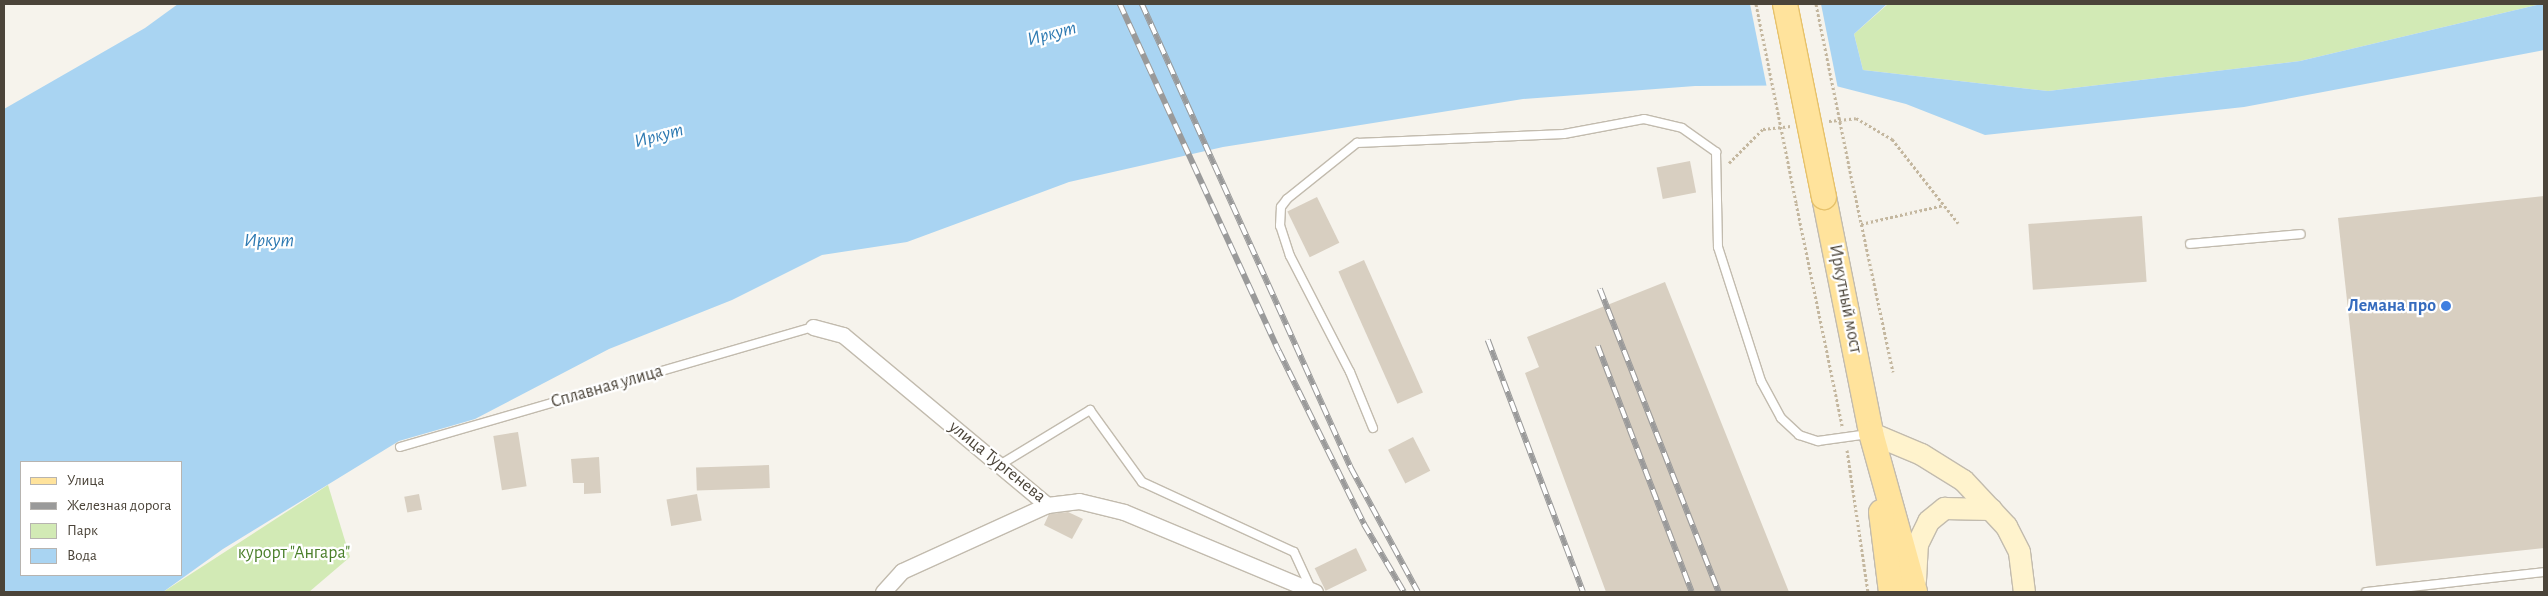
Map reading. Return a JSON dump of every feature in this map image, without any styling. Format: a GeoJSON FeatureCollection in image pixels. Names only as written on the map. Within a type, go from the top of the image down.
{"type":"FeatureCollection","features":[{"type":"Feature","properties":{"kind":"main road","name":"Иркутный мост"},"geometry":{"type":"LineString","coordinates":[[1785,4],[1871,433],[1915,590]]}},
{"type":"Feature","properties":{"kind":"main road"},"geometry":{"type":"LineString","coordinates":[[1891,592],[1871,433],[1921,454],[1955,475],[1991,509],[2019,552],[2024,592]]}},
{"type":"Feature","properties":{"kind":"main road"},"geometry":{"type":"LineString","coordinates":[[1915,590],[1917,544],[1928,521],[1944,508],[1991,509]]}},
{"type":"Feature","properties":{"kind":"street","name":"улица Тургенева"},"geometry":{"type":"LineString","coordinates":[[814,327],[843,335],[1047,505],[1080,501],[1124,512],[1313,591]]}},
{"type":"Feature","properties":{"kind":"street"},"geometry":{"type":"LineString","coordinates":[[883,592],[902,571],[1047,505]]}},
{"type":"Feature","properties":{"kind":"lane"},"geometry":{"type":"LineString","coordinates":[[1373,428],[1350,372],[1290,256],[1280,226],[1281,207],[1287,199],[1317,179],[1342,151],[1357,144],[1564,134],[1644,119],[1682,128],[1716,152],[1720,172],[1715,217],[1718,247],[1762,381],[1781,418],[1799,435],[1818,441],[1845,440],[1871,433]]}},
{"type":"Feature","properties":{"kind":"lane"},"geometry":{"type":"LineString","coordinates":[[2190,244],[2301,234]]}},
{"type":"Feature","properties":{"kind":"lane","name":"Сплавная улица"},"geometry":{"type":"LineString","coordinates":[[400,448],[814,327]]}},
{"type":"Feature","properties":{"kind":"lane"},"geometry":{"type":"LineString","coordinates":[[998,466],[1090,410],[1142,482],[1294,552],[1313,591]]}},
{"type":"Feature","properties":{"kind":"lane"},"geometry":{"type":"LineString","coordinates":[[2366,592],[2544,572]]}},
{"type":"Feature","properties":{"kind":"path"},"geometry":{"type":"LineString","coordinates":[[1756,4],[1845,440],[1868,592]]}},
{"type":"Feature","properties":{"kind":"path"},"geometry":{"type":"LineString","coordinates":[[1816,4],[1893,372]]}},
{"type":"Feature","properties":{"kind":"path"},"geometry":{"type":"LineString","coordinates":[[1819,123],[1856,118],[1892,139],[1958,223]]}},
{"type":"Feature","properties":{"kind":"path"},"geometry":{"type":"LineString","coordinates":[[1720,172],[1763,129],[1800,125]]}},
{"type":"Feature","properties":{"kind":"path"},"geometry":{"type":"LineString","coordinates":[[1861,224],[1944,205]]}},
{"type":"Feature","properties":{"kind":"green space"},"geometry":{"type":"Polygon","coordinates":[[[1888,4],[2541,4],[2300,61],[2048,91],[1863,70],[1854,34],[1888,4]]]}},
{"type":"Feature","properties":{"kind":"green space","name":"курорт \"Ангара\""},"geometry":{"type":"Polygon","coordinates":[[[328,485],[350,557],[309,592],[163,592],[328,485]]]}},
{"type":"Feature","properties":{"kind":"water","name":"Иркут"},"geometry":{"type":"Polygon","coordinates":[[[178,4],[1887,4],[1854,34],[1863,70],[2048,91],[2300,61],[2544,4],[2544,50],[2244,107],[1985,135],[1906,104],[1832,85],[1695,86],[1523,99],[1223,147],[1069,182],[907,242],[822,255],[732,300],[609,349],[475,419],[399,441],[223,549],[163,592],[4,592],[4,109],[145,28],[178,4]]]}},
{"type":"Feature","properties":{"kind":"pier"},"geometry":{"type":"Polygon","coordinates":[[[1750,4],[1821,4],[1838,89],[1767,88],[1750,4]]]}},
{"type":"Feature","properties":{"kind":"building"},"geometry":{"type":"Polygon","coordinates":[[[1690,161],[1696,192],[1663,199],[1657,167],[1690,161]]]}},
{"type":"Feature","properties":{"kind":"building","name":"Лемана про"},"geometry":{"type":"Polygon","coordinates":[[[2544,196],[2544,548],[2376,566],[2338,218],[2544,196]]]}},
{"type":"Feature","properties":{"kind":"building"},"geometry":{"type":"Polygon","coordinates":[[[1317,197],[1339,243],[1310,257],[1287,211],[1317,197]]]}},
{"type":"Feature","properties":{"kind":"building"},"geometry":{"type":"Polygon","coordinates":[[[2142,216],[2147,282],[2033,290],[2028,224],[2142,216]]]}},
{"type":"Feature","properties":{"kind":"building"},"geometry":{"type":"Polygon","coordinates":[[[1364,260],[1423,392],[1397,404],[1338,271],[1364,260]]]}},
{"type":"Feature","properties":{"kind":"building"},"geometry":{"type":"Polygon","coordinates":[[[1665,282],[1789,592],[1606,592],[1525,373],[1539,367],[1527,337],[1665,282]]]}},
{"type":"Feature","properties":{"kind":"building"},"geometry":{"type":"Polygon","coordinates":[[[518,432],[527,486],[502,490],[493,436],[518,432]]]}},
{"type":"Feature","properties":{"kind":"building"},"geometry":{"type":"Polygon","coordinates":[[[1413,437],[1430,471],[1405,484],[1388,450],[1413,437]]]}},
{"type":"Feature","properties":{"kind":"building"},"geometry":{"type":"Polygon","coordinates":[[[599,457],[601,493],[584,494],[584,483],[573,483],[571,459],[599,457]]]}},
{"type":"Feature","properties":{"kind":"building"},"geometry":{"type":"Polygon","coordinates":[[[769,465],[770,488],[697,491],[696,468],[769,465]]]}},
{"type":"Feature","properties":{"kind":"building"},"geometry":{"type":"Polygon","coordinates":[[[419,494],[422,510],[407,513],[404,497],[419,494]]]}},
{"type":"Feature","properties":{"kind":"building"},"geometry":{"type":"Polygon","coordinates":[[[697,494],[702,521],[671,526],[666,499],[697,494]]]}},
{"type":"Feature","properties":{"kind":"building"},"geometry":{"type":"Polygon","coordinates":[[[1068,512],[1083,519],[1072,539],[1044,525],[1049,514],[1068,512]]]}},
{"type":"Feature","properties":{"kind":"building"},"geometry":{"type":"Polygon","coordinates":[[[1356,548],[1367,570],[1326,591],[1315,568],[1356,548]]]}},
{"type":"Feature","properties":{"kind":"railway"},"geometry":{"type":"LineString","coordinates":[[1120,4],[1279,351],[1364,524],[1404,592]]}},
{"type":"Feature","properties":{"kind":"railway"},"geometry":{"type":"LineString","coordinates":[[1142,4],[1351,468],[1418,592]]}},
{"type":"Feature","properties":{"kind":"railway"},"geometry":{"type":"LineString","coordinates":[[1600,289],[1719,592]]}},
{"type":"Feature","properties":{"kind":"railway"},"geometry":{"type":"LineString","coordinates":[[1488,340],[1583,592]]}},
{"type":"Feature","properties":{"kind":"railway"},"geometry":{"type":"LineString","coordinates":[[1598,346],[1692,592]]}},
{"type":"Feature","properties":{"kind":"place","name":"Лемана про"},"geometry":{"type":"Point","coordinates":[2446,306]}}]}
